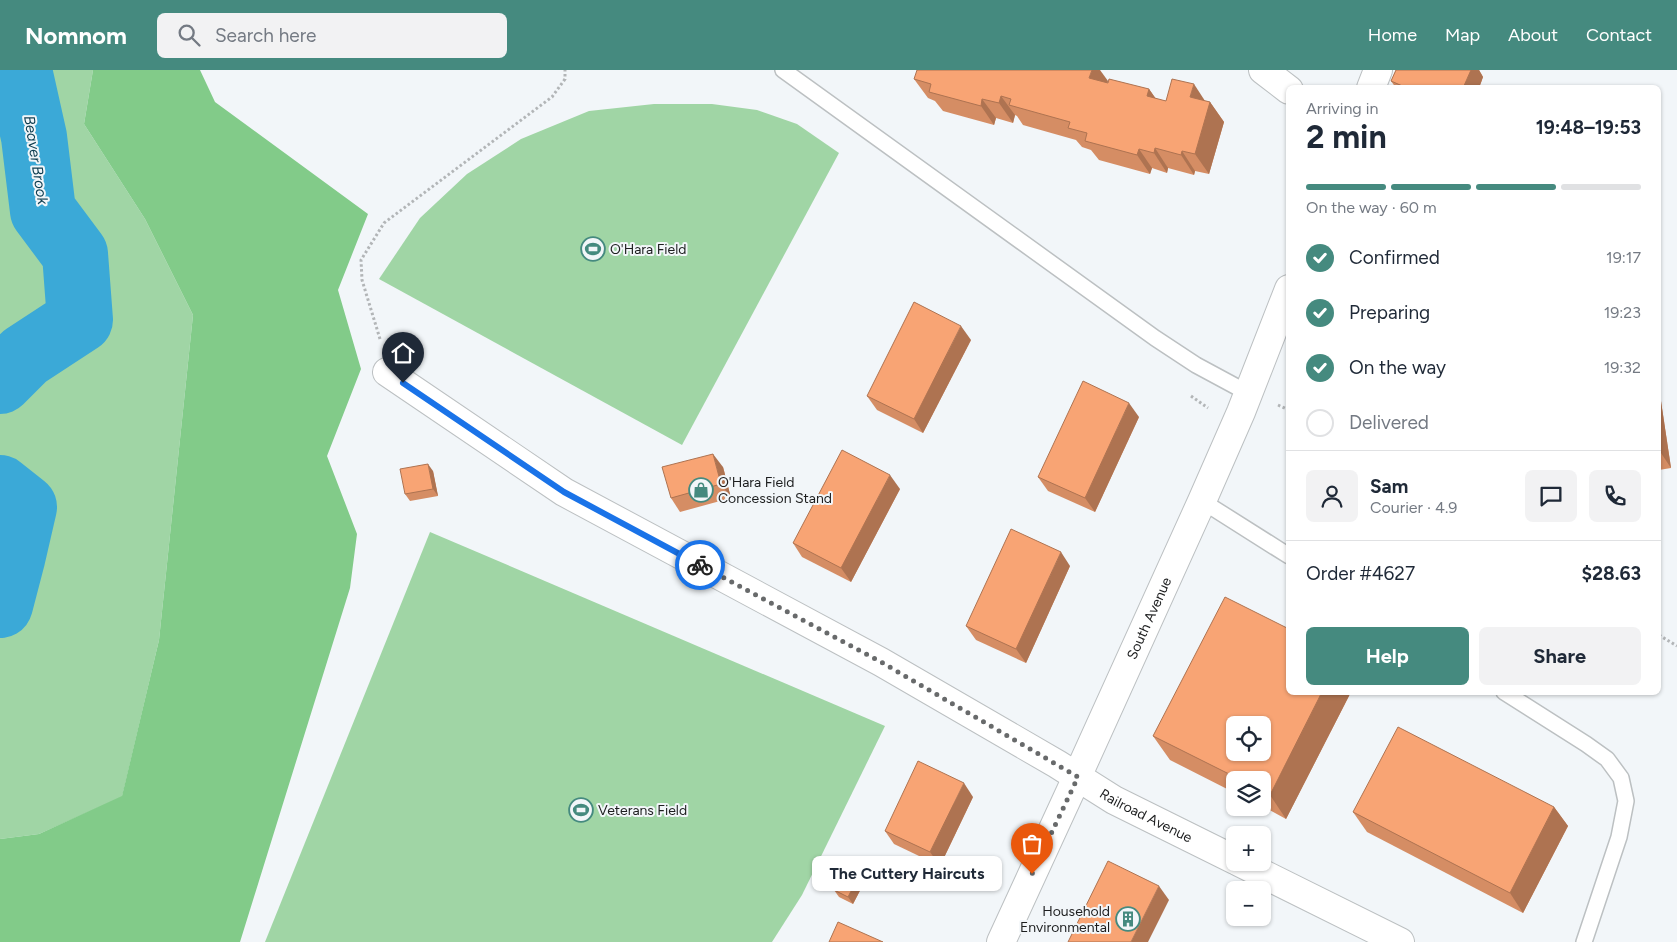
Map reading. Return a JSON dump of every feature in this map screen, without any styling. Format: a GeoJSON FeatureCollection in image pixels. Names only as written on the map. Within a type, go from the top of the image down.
{"type":"FeatureCollection","features":[{"type":"Feature","properties":{"kind":"street"},"geometry":{"type":"LineString","coordinates":[[1372,85],[1378,70]]}},
{"type":"Feature","properties":{"kind":"street","name":"South Avenue"},"geometry":{"type":"LineString","coordinates":[[1000,942],[1078,777],[1202,502],[1241,412],[1286,297]]}},
{"type":"Feature","properties":{"kind":"street","name":"Railroad Avenue"},"geometry":{"type":"LineString","coordinates":[[387,372],[564,492],[881,662],[1114,800],[1226,856]]}},
{"type":"Feature","properties":{"kind":"street"},"geometry":{"type":"LineString","coordinates":[[1257,871],[1400,942]]}},
{"type":"Feature","properties":{"kind":"lane"},"geometry":{"type":"LineString","coordinates":[[784,70],[1155,338],[1196,365],[1248,393]]}},
{"type":"Feature","properties":{"kind":"lane"},"geometry":{"type":"LineString","coordinates":[[1202,502],[1286,554]]}},
{"type":"Feature","properties":{"kind":"lane"},"geometry":{"type":"LineString","coordinates":[[1509,695],[1593,749],[1607,760],[1621,778],[1626,802],[1619,837],[1584,942]]}},
{"type":"Feature","properties":{"kind":"path"},"geometry":{"type":"LineString","coordinates":[[387,372],[374,317],[362,280],[361,260],[384,223],[552,97],[565,79],[565,70]]}},
{"type":"Feature","properties":{"kind":"path"},"geometry":{"type":"LineString","coordinates":[[1275,404],[1286,409]]}},
{"type":"Feature","properties":{"kind":"path"},"geometry":{"type":"LineString","coordinates":[[1661,636],[1677,646]]}},
{"type":"Feature","properties":{"kind":"green space"},"geometry":{"type":"Polygon","coordinates":[[[0,70],[93,70],[84,124],[145,219],[193,315],[159,640],[122,797],[39,834],[0,839],[0,70]]]}},
{"type":"Feature","properties":{"kind":"green space"},"geometry":{"type":"Polygon","coordinates":[[[93,70],[200,70],[215,102],[368,214],[338,290],[361,369],[327,456],[357,534],[350,588],[240,942],[0,942],[0,839],[39,834],[122,796],[159,640],[193,315],[145,219],[84,124],[93,70]]]}},
{"type":"Feature","properties":{"kind":"green space","name":"O'Hara Field"},"geometry":{"type":"Polygon","coordinates":[[[654,104],[712,104],[757,110],[797,124],[839,153],[682,445],[379,279],[420,218],[467,174],[521,139],[589,111],[654,104]]]}},
{"type":"Feature","properties":{"kind":"green space","name":"Veterans Field"},"geometry":{"type":"Polygon","coordinates":[[[430,532],[885,726],[802,895],[772,942],[265,942],[430,532]]]}},
{"type":"Feature","properties":{"kind":"building"},"geometry":{"type":"Polygon","coordinates":[[[917,70],[1092,70],[1089,78],[1108,83],[1109,79],[1149,89],[1147,96],[1166,101],[1172,79],[1194,84],[1190,97],[1210,102],[1195,154],[1182,151],[1181,155],[1155,148],[1154,153],[1139,149],[1137,155],[1085,141],[1087,133],[1068,128],[1070,122],[1009,105],[1011,99],[1001,96],[999,103],[982,99],[981,106],[929,92],[931,84],[914,79],[917,70]]]}},
{"type":"Feature","properties":{"kind":"building"},"geometry":{"type":"Polygon","coordinates":[[[1396,70],[1471,70],[1464,85],[1400,85],[1391,81],[1396,70]]]}},
{"type":"Feature","properties":{"kind":"building"},"geometry":{"type":"Polygon","coordinates":[[[914,302],[961,326],[914,419],[867,396],[914,302]]]}},
{"type":"Feature","properties":{"kind":"building"},"geometry":{"type":"Polygon","coordinates":[[[1083,381],[1129,403],[1085,498],[1038,477],[1083,381]]]}},
{"type":"Feature","properties":{"kind":"building"},"geometry":{"type":"Polygon","coordinates":[[[842,450],[890,475],[841,568],[793,543],[842,450]]]}},
{"type":"Feature","properties":{"kind":"building"},"geometry":{"type":"Polygon","coordinates":[[[713,454],[721,484],[671,498],[662,467],[713,454]]]}},
{"type":"Feature","properties":{"kind":"building"},"geometry":{"type":"Polygon","coordinates":[[[428,464],[433,489],[405,494],[400,469],[428,464]]]}},
{"type":"Feature","properties":{"kind":"building"},"geometry":{"type":"Polygon","coordinates":[[[1011,529],[1061,552],[1016,649],[966,626],[1011,529]]]}},
{"type":"Feature","properties":{"kind":"building"},"geometry":{"type":"Polygon","coordinates":[[[1225,597],[1286,628],[1286,695],[1320,695],[1271,793],[1271,771],[1226,772],[1153,736],[1225,597]]]}},
{"type":"Feature","properties":{"kind":"building"},"geometry":{"type":"Polygon","coordinates":[[[1398,727],[1554,807],[1510,893],[1353,812],[1398,727]]]}},
{"type":"Feature","properties":{"kind":"building"},"geometry":{"type":"Polygon","coordinates":[[[918,761],[964,783],[930,852],[885,831],[918,761]]]}},
{"type":"Feature","properties":{"kind":"building","name":"Household Environmental"},"geometry":{"type":"Polygon","coordinates":[[[1108,861],[1159,886],[1131,942],[1068,942],[1108,861]]]}},
{"type":"Feature","properties":{"kind":"building"},"geometry":{"type":"Polygon","coordinates":[[[846,867],[860,874],[848,897],[834,890],[846,867]]]}},
{"type":"Feature","properties":{"kind":"building"},"geometry":{"type":"Polygon","coordinates":[[[838,922],[883,942],[829,942],[838,922]]]}},
{"type":"Feature","properties":{"kind":"waterway","name":"Beaver Brook"},"geometry":{"type":"LineString","coordinates":[[0,381],[25,356],[80,320],[75,254],[43,211],[34,137],[19,70]]}},
{"type":"Feature","properties":{"kind":"waterway","name":"Beaver Brook"},"geometry":{"type":"LineString","coordinates":[[0,488],[24,507],[0,605]]}},
{"type":"Feature","properties":{"kind":"way so far"},"geometry":{"type":"LineString","coordinates":[[700,565],[881,662],[1078,777],[1032,874]]}},
{"type":"Feature","properties":{"kind":"place","name":"O'Hara Field"},"geometry":{"type":"Point","coordinates":[593,249]}},
{"type":"Feature","properties":{"kind":"place","name":"O'Hara Field Concession Stand"},"geometry":{"type":"Point","coordinates":[701,490]}},
{"type":"Feature","properties":{"kind":"place","name":"Veterans Field"},"geometry":{"type":"Point","coordinates":[581,810]}},
{"type":"Feature","properties":{"kind":"place","name":"The Cuttery Haircuts"},"geometry":{"type":"Point","coordinates":[1032,874]}},
{"type":"Feature","properties":{"kind":"place","name":"Household Environmental"},"geometry":{"type":"Point","coordinates":[1128,919]}},
{"type":"Feature","properties":{"kind":"route"},"geometry":{"type":"LineString","coordinates":[[403,383],[564,492],[700,565]]}}]}
